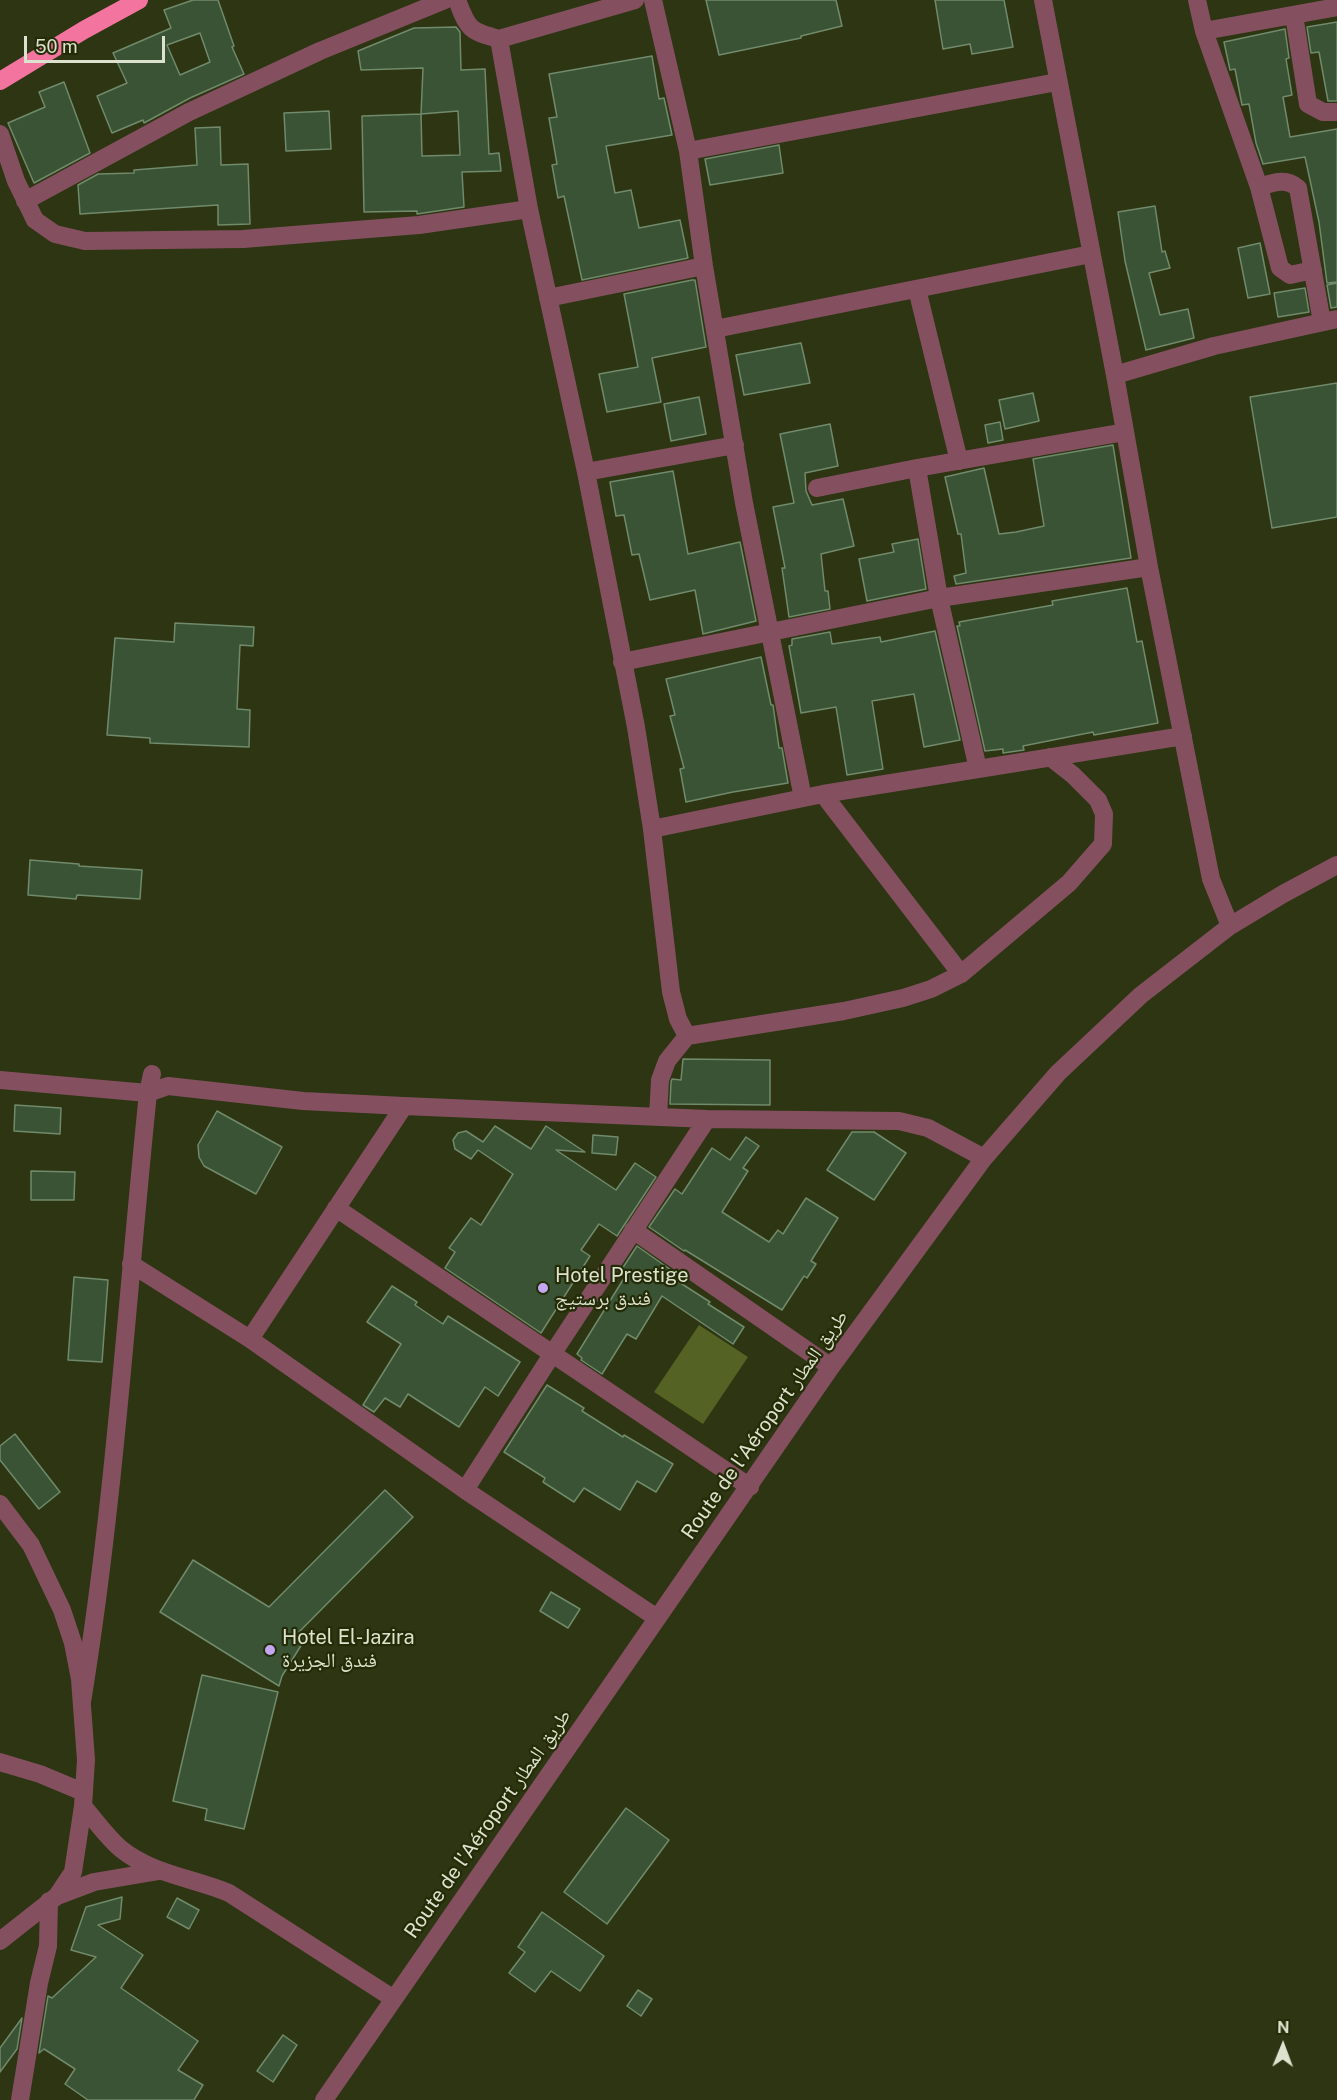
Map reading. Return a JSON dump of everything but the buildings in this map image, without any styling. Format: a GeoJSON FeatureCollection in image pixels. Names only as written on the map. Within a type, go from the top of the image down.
{"type":"FeatureCollection","features":[{"type":"Feature","properties":{"kind":"highway"},"geometry":{"type":"LineString","coordinates":[[0,81],[139,0]]}},
{"type":"Feature","properties":{"kind":"street"},"geometry":{"type":"LineString","coordinates":[[26,201],[189,112],[320,51],[445,0]]}},
{"type":"Feature","properties":{"kind":"street"},"geometry":{"type":"LineString","coordinates":[[457,0],[466,23],[476,33],[499,39],[635,0]]}},
{"type":"Feature","properties":{"kind":"street"},"geometry":{"type":"LineString","coordinates":[[653,0],[688,151],[704,266],[744,502],[803,798]]}},
{"type":"Feature","properties":{"kind":"street"},"geometry":{"type":"LineString","coordinates":[[1043,0],[1115,375],[1149,567],[1211,879],[1230,926]]}},
{"type":"Feature","properties":{"kind":"street"},"geometry":{"type":"LineString","coordinates":[[1197,0],[1204,31],[1259,187],[1280,268],[1290,275],[1313,270]]}},
{"type":"Feature","properties":{"kind":"street"},"geometry":{"type":"LineString","coordinates":[[1204,31],[1294,15],[1331,5]]}},
{"type":"Feature","properties":{"kind":"street"},"geometry":{"type":"LineString","coordinates":[[1294,15],[1308,104],[1311,108],[1323,112],[1337,111]]}},
{"type":"Feature","properties":{"kind":"street"},"geometry":{"type":"LineString","coordinates":[[499,39],[529,209],[586,472],[636,727],[652,829],[671,992],[678,1019],[687,1035]]}},
{"type":"Feature","properties":{"kind":"street"},"geometry":{"type":"LineString","coordinates":[[688,151],[1057,82]]}},
{"type":"Feature","properties":{"kind":"street"},"geometry":{"type":"LineString","coordinates":[[0,134],[35,220],[55,234],[85,241],[243,239],[419,225],[529,209]]}},
{"type":"Feature","properties":{"kind":"street"},"geometry":{"type":"LineString","coordinates":[[1115,375],[1214,346],[1329,321],[1313,270],[1298,188],[1286,181],[1276,181],[1259,187]]}},
{"type":"Feature","properties":{"kind":"street"},"geometry":{"type":"LineString","coordinates":[[715,329],[1091,254]]}},
{"type":"Feature","properties":{"kind":"street"},"geometry":{"type":"LineString","coordinates":[[548,298],[704,266]]}},
{"type":"Feature","properties":{"kind":"street"},"geometry":{"type":"LineString","coordinates":[[917,289],[959,461]]}},
{"type":"Feature","properties":{"kind":"street"},"geometry":{"type":"LineString","coordinates":[[816,489],[917,468],[1125,432]]}},
{"type":"Feature","properties":{"kind":"street"},"geometry":{"type":"LineString","coordinates":[[586,472],[735,445]]}},
{"type":"Feature","properties":{"kind":"street"},"geometry":{"type":"LineString","coordinates":[[917,468],[939,598],[978,769]]}},
{"type":"Feature","properties":{"kind":"street"},"geometry":{"type":"LineString","coordinates":[[622,662],[939,598],[1149,567]]}},
{"type":"Feature","properties":{"kind":"street"},"geometry":{"type":"LineString","coordinates":[[652,829],[823,794],[1183,736]]}},
{"type":"Feature","properties":{"kind":"street"},"geometry":{"type":"LineString","coordinates":[[658,1117],[660,1080],[667,1061],[687,1035],[856,1008],[932,989],[961,975],[1069,883],[1103,844],[1104,814],[1098,801],[1073,775],[1050,757]]}},
{"type":"Feature","properties":{"kind":"street"},"geometry":{"type":"LineString","coordinates":[[823,794],[961,975]]}},
{"type":"Feature","properties":{"kind":"street","name":"Route de l'Aéroport طريق المطار"},"geometry":{"type":"LineString","coordinates":[[324,2100],[831,1367],[984,1158],[1020,1114],[1099,1033],[1141,996],[1230,926],[1282,894],[1337,865]]}},
{"type":"Feature","properties":{"kind":"street"},"geometry":{"type":"LineString","coordinates":[[82,1702],[106,1528],[148,1093],[152,1074]]}},
{"type":"Feature","properties":{"kind":"street"},"geometry":{"type":"LineString","coordinates":[[0,1080],[148,1093],[168,1086],[303,1101],[405,1106],[707,1119],[899,1121],[928,1128],[984,1158]]}},
{"type":"Feature","properties":{"kind":"street"},"geometry":{"type":"LineString","coordinates":[[250,1339],[405,1106]]}},
{"type":"Feature","properties":{"kind":"street"},"geometry":{"type":"LineString","coordinates":[[465,1490],[707,1119]]}},
{"type":"Feature","properties":{"kind":"street"},"geometry":{"type":"LineString","coordinates":[[336,1208],[750,1487]]}},
{"type":"Feature","properties":{"kind":"street"},"geometry":{"type":"LineString","coordinates":[[633,1230],[831,1367]]}},
{"type":"Feature","properties":{"kind":"street"},"geometry":{"type":"LineString","coordinates":[[131,1264],[250,1339],[465,1490],[657,1618]]}},
{"type":"Feature","properties":{"kind":"street"},"geometry":{"type":"LineString","coordinates":[[0,1504],[32,1545],[62,1610],[73,1643],[80,1678],[86,1760],[73,1872],[53,1898],[0,1941]]}},
{"type":"Feature","properties":{"kind":"street"},"geometry":{"type":"LineString","coordinates":[[0,1762],[40,1774],[83,1799],[120,1848],[139,1861],[159,1871],[208,1884],[229,1893],[394,1999]]}},
{"type":"Feature","properties":{"kind":"street"},"geometry":{"type":"LineString","coordinates":[[53,1898],[94,1882],[159,1871]]}},
{"type":"Feature","properties":{"kind":"street"},"geometry":{"type":"LineString","coordinates":[[20,2100],[48,1946],[53,1898]]}},
{"type":"Feature","properties":{"kind":"green space"},"geometry":{"type":"Polygon","coordinates":[[[699,1325],[748,1357],[703,1424],[654,1392],[699,1325]]]}},
{"type":"Feature","properties":{"kind":"place","name":"Hotel Prestige فندق برستيج"},"geometry":{"type":"Point","coordinates":[543,1288]}},
{"type":"Feature","properties":{"kind":"place","name":"Hotel El-Jazira فندق الجزيرة"},"geometry":{"type":"Point","coordinates":[270,1650]}}]}
